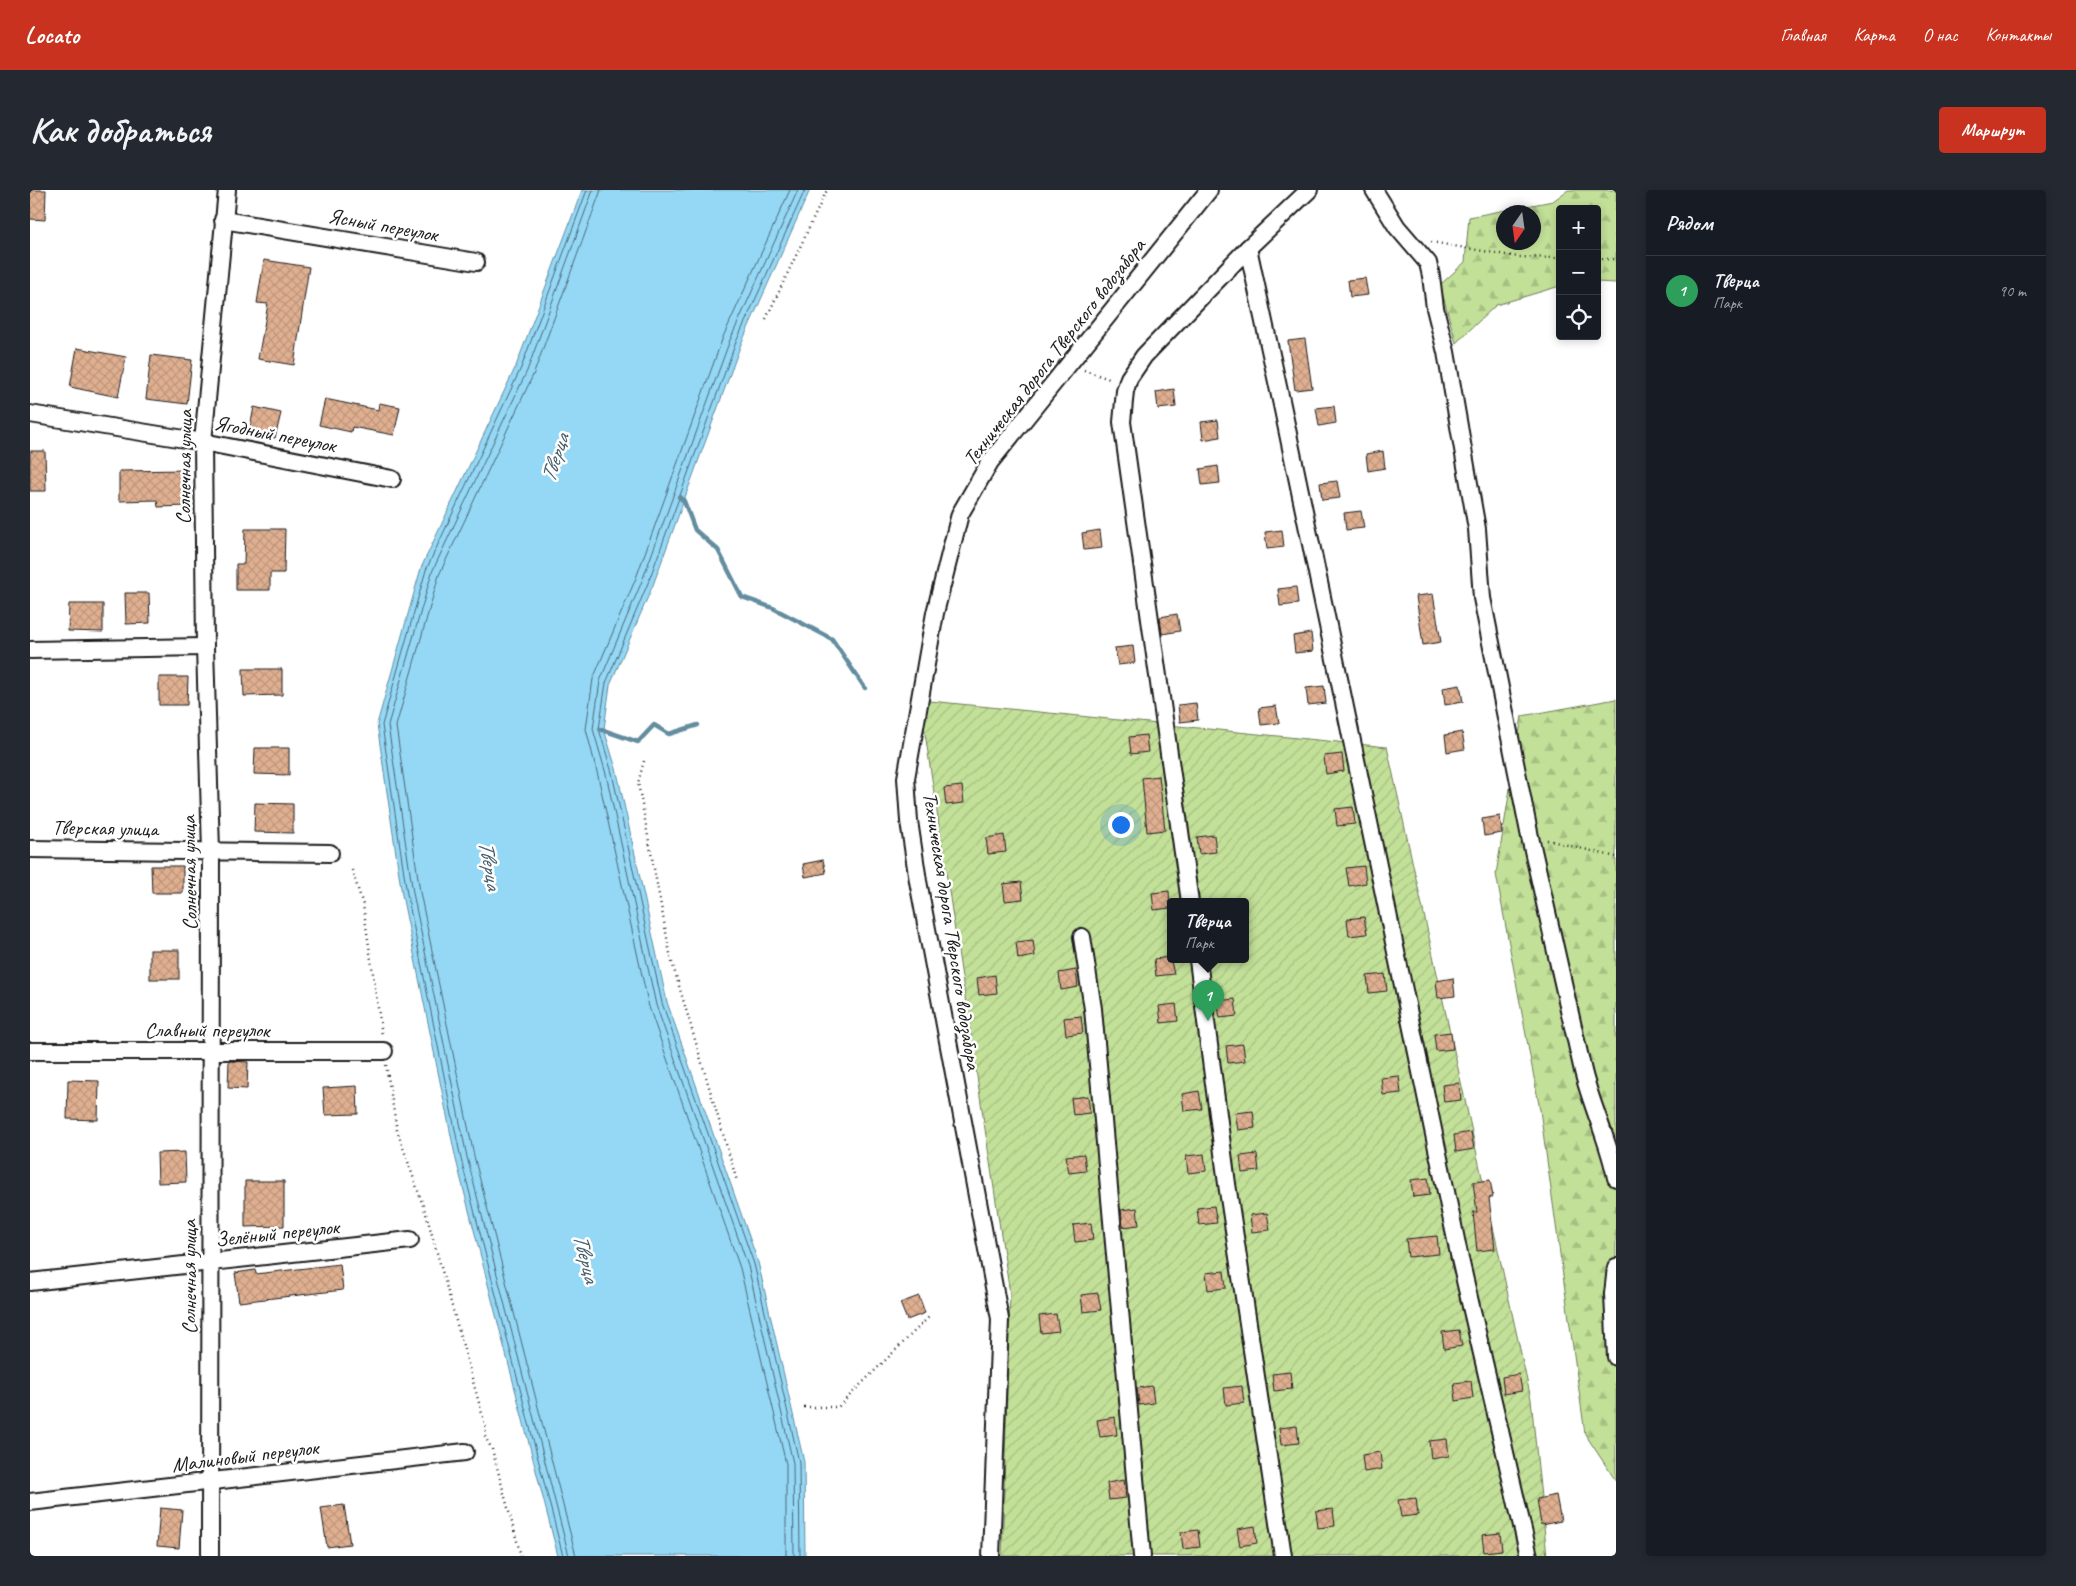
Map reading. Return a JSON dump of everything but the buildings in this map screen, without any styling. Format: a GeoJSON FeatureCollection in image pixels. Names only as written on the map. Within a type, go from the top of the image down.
{"type":"FeatureCollection","features":[{"type":"Feature","properties":{"kind":"street","name":"Солнечная улица"},"geometry":{"type":"LineString","coordinates":[[210,1556],[210,851],[204,647],[204,442],[227,190]]}},
{"type":"Feature","properties":{"kind":"street","name":"Техническая дорога Тверского водозабора"},"geometry":{"type":"LineString","coordinates":[[991,1556],[1000,1319],[918,881],[909,821],[906,778],[935,613],[960,514],[990,462],[1208,190]]}},
{"type":"Feature","properties":{"kind":"street"},"geometry":{"type":"LineString","coordinates":[[1189,898],[1122,422],[1122,402],[1127,385],[1144,356],[1248,248],[1309,190]]}},
{"type":"Feature","properties":{"kind":"street"},"geometry":{"type":"LineString","coordinates":[[1374,190],[1397,227],[1428,263],[1435,308],[1446,352],[1477,528],[1482,598],[1530,837],[1590,1100],[1604,1131],[1616,1178]]}},
{"type":"Feature","properties":{"kind":"street","name":"Ясный переулок"},"geometry":{"type":"LineString","coordinates":[[223,220],[476,262]]}},
{"type":"Feature","properties":{"kind":"street"},"geometry":{"type":"LineString","coordinates":[[1248,248],[1342,687],[1460,1259],[1529,1556]]}},
{"type":"Feature","properties":{"kind":"street","name":"Ягодный переулок"},"geometry":{"type":"LineString","coordinates":[[30,414],[204,442],[392,478]]}},
{"type":"Feature","properties":{"kind":"street"},"geometry":{"type":"LineString","coordinates":[[30,650],[204,647]]}},
{"type":"Feature","properties":{"kind":"street","name":"Тверская улица"},"geometry":{"type":"LineString","coordinates":[[30,849],[330,853]]}},
{"type":"Feature","properties":{"kind":"street"},"geometry":{"type":"LineString","coordinates":[[1082,937],[1093,1009],[1142,1556]]}},
{"type":"Feature","properties":{"kind":"street"},"geometry":{"type":"LineString","coordinates":[[1198,963],[1229,1194],[1283,1556]]}},
{"type":"Feature","properties":{"kind":"street","name":"Славный переулок"},"geometry":{"type":"LineString","coordinates":[[30,1051],[384,1051]]}},
{"type":"Feature","properties":{"kind":"street","name":"Зелёный переулок"},"geometry":{"type":"LineString","coordinates":[[30,1282],[410,1240]]}},
{"type":"Feature","properties":{"kind":"street"},"geometry":{"type":"LineString","coordinates":[[1616,1267],[1613,1294],[1616,1357]]}},
{"type":"Feature","properties":{"kind":"street","name":"Малиновый переулок"},"geometry":{"type":"LineString","coordinates":[[30,1502],[465,1452]]}},
{"type":"Feature","properties":{"kind":"path"},"geometry":{"type":"LineString","coordinates":[[766,319],[827,190]]}},
{"type":"Feature","properties":{"kind":"path"},"geometry":{"type":"LineString","coordinates":[[1407,238],[1518,257],[1556,258]]}},
{"type":"Feature","properties":{"kind":"path"},"geometry":{"type":"LineString","coordinates":[[1601,258],[1616,259]]}},
{"type":"Feature","properties":{"kind":"path"},"geometry":{"type":"LineString","coordinates":[[1068,364],[1127,385]]}},
{"type":"Feature","properties":{"kind":"path"},"geometry":{"type":"LineString","coordinates":[[644,761],[638,783],[671,959],[737,1181]]}},
{"type":"Feature","properties":{"kind":"path"},"geometry":{"type":"LineString","coordinates":[[1530,837],[1616,857]]}},
{"type":"Feature","properties":{"kind":"path"},"geometry":{"type":"LineString","coordinates":[[352,870],[363,905],[397,1130],[427,1217],[486,1428],[485,1437],[492,1449],[521,1556]]}},
{"type":"Feature","properties":{"kind":"path"},"geometry":{"type":"LineString","coordinates":[[804,1407],[838,1407],[930,1316]]}},
{"type":"Feature","properties":{"kind":"green space"},"geometry":{"type":"Polygon","coordinates":[[[1568,190],[1616,190],[1616,283],[1601,282],[1601,205],[1556,205],[1556,287],[1496,305],[1456,343],[1440,285],[1465,262],[1469,217],[1496,212],[1496,250],[1541,250],[1541,205],[1532,205],[1553,201],[1568,190]]]}},
{"type":"Feature","properties":{"kind":"green space"},"geometry":{"type":"Polygon","coordinates":[[[1616,699],[1616,1481],[1585,1434],[1540,1110],[1496,874],[1522,716],[1616,699]]]}},
{"type":"Feature","properties":{"kind":"green space"},"geometry":{"type":"Polygon","coordinates":[[[920,700],[1387,747],[1531,1399],[1547,1556],[1002,1556],[1010,1294],[920,700]]]}},
{"type":"Feature","properties":{"kind":"water"},"geometry":{"type":"Polygon","coordinates":[[[582,190],[810,190],[741,344],[653,585],[610,685],[604,729],[617,772],[667,1002],[758,1262],[804,1462],[805,1556],[558,1556],[456,1160],[402,895],[377,724],[421,568],[516,366],[582,190]]]}},
{"type":"Feature","properties":{"kind":"waterway"},"geometry":{"type":"LineString","coordinates":[[679,497],[684,501],[695,530],[718,550],[742,597],[773,608],[832,639],[865,688]]}},
{"type":"Feature","properties":{"kind":"waterway"},"geometry":{"type":"LineString","coordinates":[[600,729],[638,742],[654,725],[669,734],[698,725]]}},
{"type":"Feature","properties":{"kind":"place","name":"Тверца"},"geometry":{"type":"Point","coordinates":[1208,1021]}}]}
